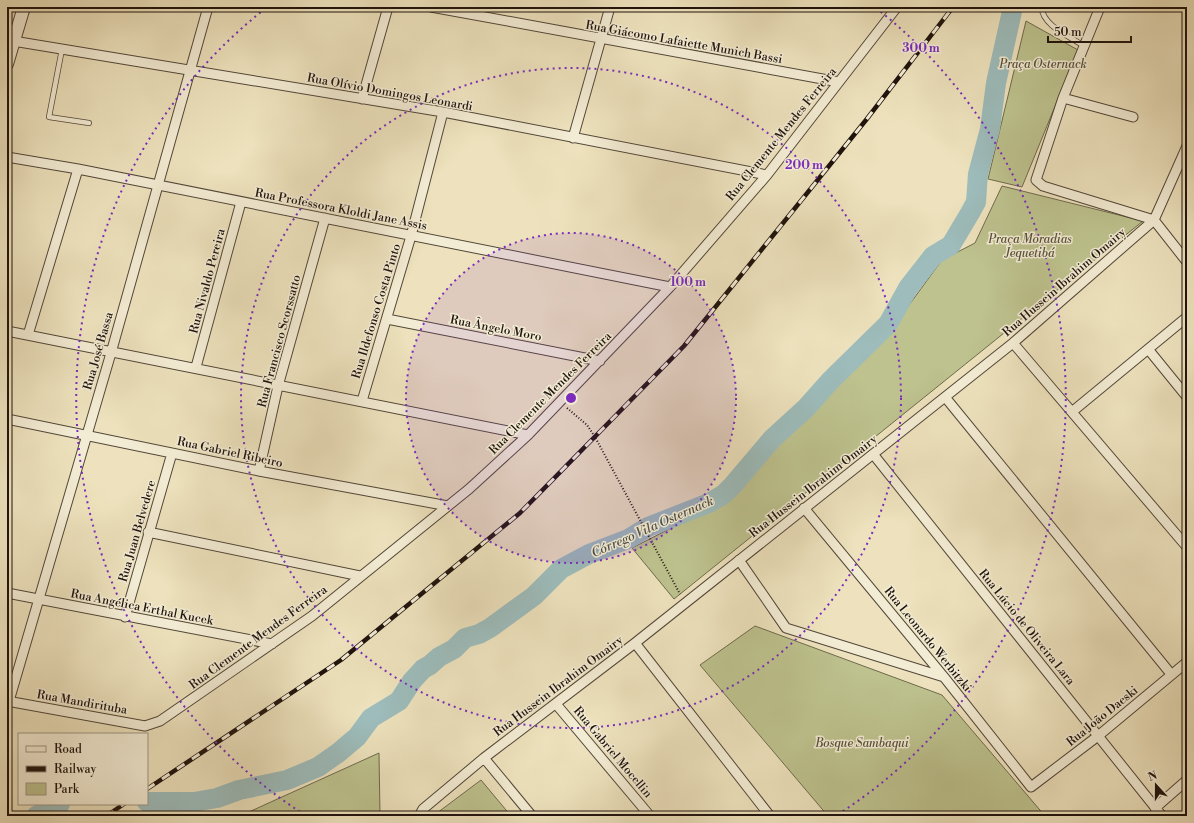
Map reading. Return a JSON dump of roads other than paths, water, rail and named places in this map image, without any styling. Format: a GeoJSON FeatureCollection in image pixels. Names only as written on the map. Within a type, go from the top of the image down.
{"type":"FeatureCollection","features":[{"type":"Feature","properties":{"kind":"street"},"geometry":{"type":"LineString","coordinates":[[7,64],[10,40],[24,7]]}},
{"type":"Feature","properties":{"kind":"street","name":"Rua José Bassa"},"geometry":{"type":"LineString","coordinates":[[8,701],[110,353],[208,7]]}},
{"type":"Feature","properties":{"kind":"street"},"geometry":{"type":"LineString","coordinates":[[362,99],[388,7]]}},
{"type":"Feature","properties":{"kind":"street","name":"Rua Giácomo Lafaiette Munich Bassi"},"geometry":{"type":"LineString","coordinates":[[431,7],[839,82]]}},
{"type":"Feature","properties":{"kind":"street"},"geometry":{"type":"LineString","coordinates":[[573,138],[610,7]]}},
{"type":"Feature","properties":{"kind":"street"},"geometry":{"type":"LineString","coordinates":[[1100,7],[1063,98],[1036,180],[1043,186],[1154,220],[1187,262]]}},
{"type":"Feature","properties":{"kind":"street","name":"Rua Clemente Mendes Ferreira"},"geometry":{"type":"LineString","coordinates":[[153,724],[160,721],[312,616],[448,506],[528,435],[670,287],[767,175],[839,82],[893,8]]}},
{"type":"Feature","properties":{"kind":"street","name":"Rua Olívio Domingos Leonardi"},"geometry":{"type":"LineString","coordinates":[[10,40],[443,112],[767,175]]}},
{"type":"Feature","properties":{"kind":"street"},"geometry":{"type":"LineString","coordinates":[[1063,98],[1133,117]]}},
{"type":"Feature","properties":{"kind":"street","name":"Rua Ildefonso Costa Pinto"},"geometry":{"type":"LineString","coordinates":[[362,401],[411,236],[443,112]]}},
{"type":"Feature","properties":{"kind":"street","name":"Rua Hussein Ibrahim Omairy"},"geometry":{"type":"LineString","coordinates":[[419,816],[423,809],[484,758],[635,643],[1013,343],[1154,220],[1184,161],[1187,146]]}},
{"type":"Feature","properties":{"kind":"street","name":"Rua Professora Kloldi Jane Assis"},"geometry":{"type":"LineString","coordinates":[[7,157],[78,169],[670,287]]}},
{"type":"Feature","properties":{"kind":"street"},"geometry":{"type":"LineString","coordinates":[[28,335],[78,169]]}},
{"type":"Feature","properties":{"kind":"street","name":"Rua Nivaldo Pereira"},"geometry":{"type":"LineString","coordinates":[[196,367],[242,202]]}},
{"type":"Feature","properties":{"kind":"street","name":"Rua Francisco Scorssatto"},"geometry":{"type":"LineString","coordinates":[[259,471],[278,386],[325,218]]}},
{"type":"Feature","properties":{"kind":"street"},"geometry":{"type":"LineString","coordinates":[[1073,411],[1187,317]]}},
{"type":"Feature","properties":{"kind":"street","name":"Rua Ângelo Moro"},"geometry":{"type":"LineString","coordinates":[[387,319],[600,361]]}},
{"type":"Feature","properties":{"kind":"street"},"geometry":{"type":"LineString","coordinates":[[7,331],[110,353],[196,367],[278,386],[362,401],[528,435]]}},
{"type":"Feature","properties":{"kind":"street"},"geometry":{"type":"LineString","coordinates":[[1013,343],[1073,411],[1187,547]]}},
{"type":"Feature","properties":{"kind":"street"},"geometry":{"type":"LineString","coordinates":[[1148,349],[1187,397]]}},
{"type":"Feature","properties":{"kind":"street"},"geometry":{"type":"LineString","coordinates":[[945,397],[1171,674]]}},
{"type":"Feature","properties":{"kind":"street","name":"Rua Gabriel Ribeiro"},"geometry":{"type":"LineString","coordinates":[[7,420],[86,434],[259,471],[448,506]]}},
{"type":"Feature","properties":{"kind":"street","name":"Rua Juan Belvedere"},"geometry":{"type":"LineString","coordinates":[[124,617],[172,453]]}},
{"type":"Feature","properties":{"kind":"street","name":"Rua Lúcio de Oliveira Lara"},"geometry":{"type":"LineString","coordinates":[[873,454],[1162,816]]}},
{"type":"Feature","properties":{"kind":"street","name":"Rua Leonardo Werbitzki"},"geometry":{"type":"LineString","coordinates":[[804,508],[944,677],[1031,787]]}},
{"type":"Feature","properties":{"kind":"street"},"geometry":{"type":"LineString","coordinates":[[148,532],[360,576]]}},
{"type":"Feature","properties":{"kind":"street"},"geometry":{"type":"LineString","coordinates":[[739,560],[786,628],[944,677]]}},
{"type":"Feature","properties":{"kind":"street","name":"Rua Angélica Erthal Kucek"},"geometry":{"type":"LineString","coordinates":[[7,593],[124,617],[272,644]]}},
{"type":"Feature","properties":{"kind":"street"},"geometry":{"type":"LineString","coordinates":[[635,643],[770,816]]}},
{"type":"Feature","properties":{"kind":"street","name":"Rua João Daeski"},"geometry":{"type":"LineString","coordinates":[[1031,787],[1098,736],[1187,662]]}},
{"type":"Feature","properties":{"kind":"street","name":"Rua Mandirituba"},"geometry":{"type":"LineString","coordinates":[[8,701],[145,726],[153,724]]}},
{"type":"Feature","properties":{"kind":"street","name":"Rua Gabriel Mocellin"},"geometry":{"type":"LineString","coordinates":[[556,704],[650,816]]}},
{"type":"Feature","properties":{"kind":"street"},"geometry":{"type":"LineString","coordinates":[[484,758],[532,816]]}},
{"type":"Feature","properties":{"kind":"street"},"geometry":{"type":"LineString","coordinates":[[1155,808],[1187,780]]}},
{"type":"Feature","properties":{"kind":"lane"},"geometry":{"type":"LineString","coordinates":[[1042,7],[1046,21],[1084,46]]}},
{"type":"Feature","properties":{"kind":"lane"},"geometry":{"type":"LineString","coordinates":[[62,49],[49,117],[89,123]]}},
{"type":"Feature","properties":{"kind":"waterway","name":"Córrego Vila Osternack"},"geometry":{"type":"LineString","coordinates":[[148,802],[194,802],[217,798],[239,790],[287,780],[318,767],[357,737],[371,718],[399,701],[412,681],[423,669],[439,657],[454,649],[465,638],[479,634],[490,628],[534,596],[561,569],[589,554],[628,539],[648,527],[709,503],[724,494],[772,439],[806,408],[830,381],[888,324],[908,288],[933,256],[951,245],[970,213],[976,202],[978,174],[990,129],[996,83],[1013,7]]}},
{"type":"Feature","properties":{"kind":"waterway","name":"Córrego Vila Osternack"},"geometry":{"type":"LineString","coordinates":[[36,816],[58,805]]}},
{"type":"Feature","properties":{"kind":"railway"},"geometry":{"type":"LineString","coordinates":[[148,788],[341,660],[520,513],[684,346],[866,120],[953,7]]}},
{"type":"Feature","properties":{"kind":"railway"},"geometry":{"type":"LineString","coordinates":[[106,816],[122,805]]}},
{"type":"Feature","properties":{"kind":"park label","name":"Praça Osternack"},"geometry":{"type":"Point","coordinates":[1043,64]}},
{"type":"Feature","properties":{"kind":"park label","name":"Praça Moradias Jequetibá"},"geometry":{"type":"Point","coordinates":[1030,246]}},
{"type":"Feature","properties":{"kind":"park label","name":"Bosque Sambaqui"},"geometry":{"type":"Point","coordinates":[862,743]}}]}
